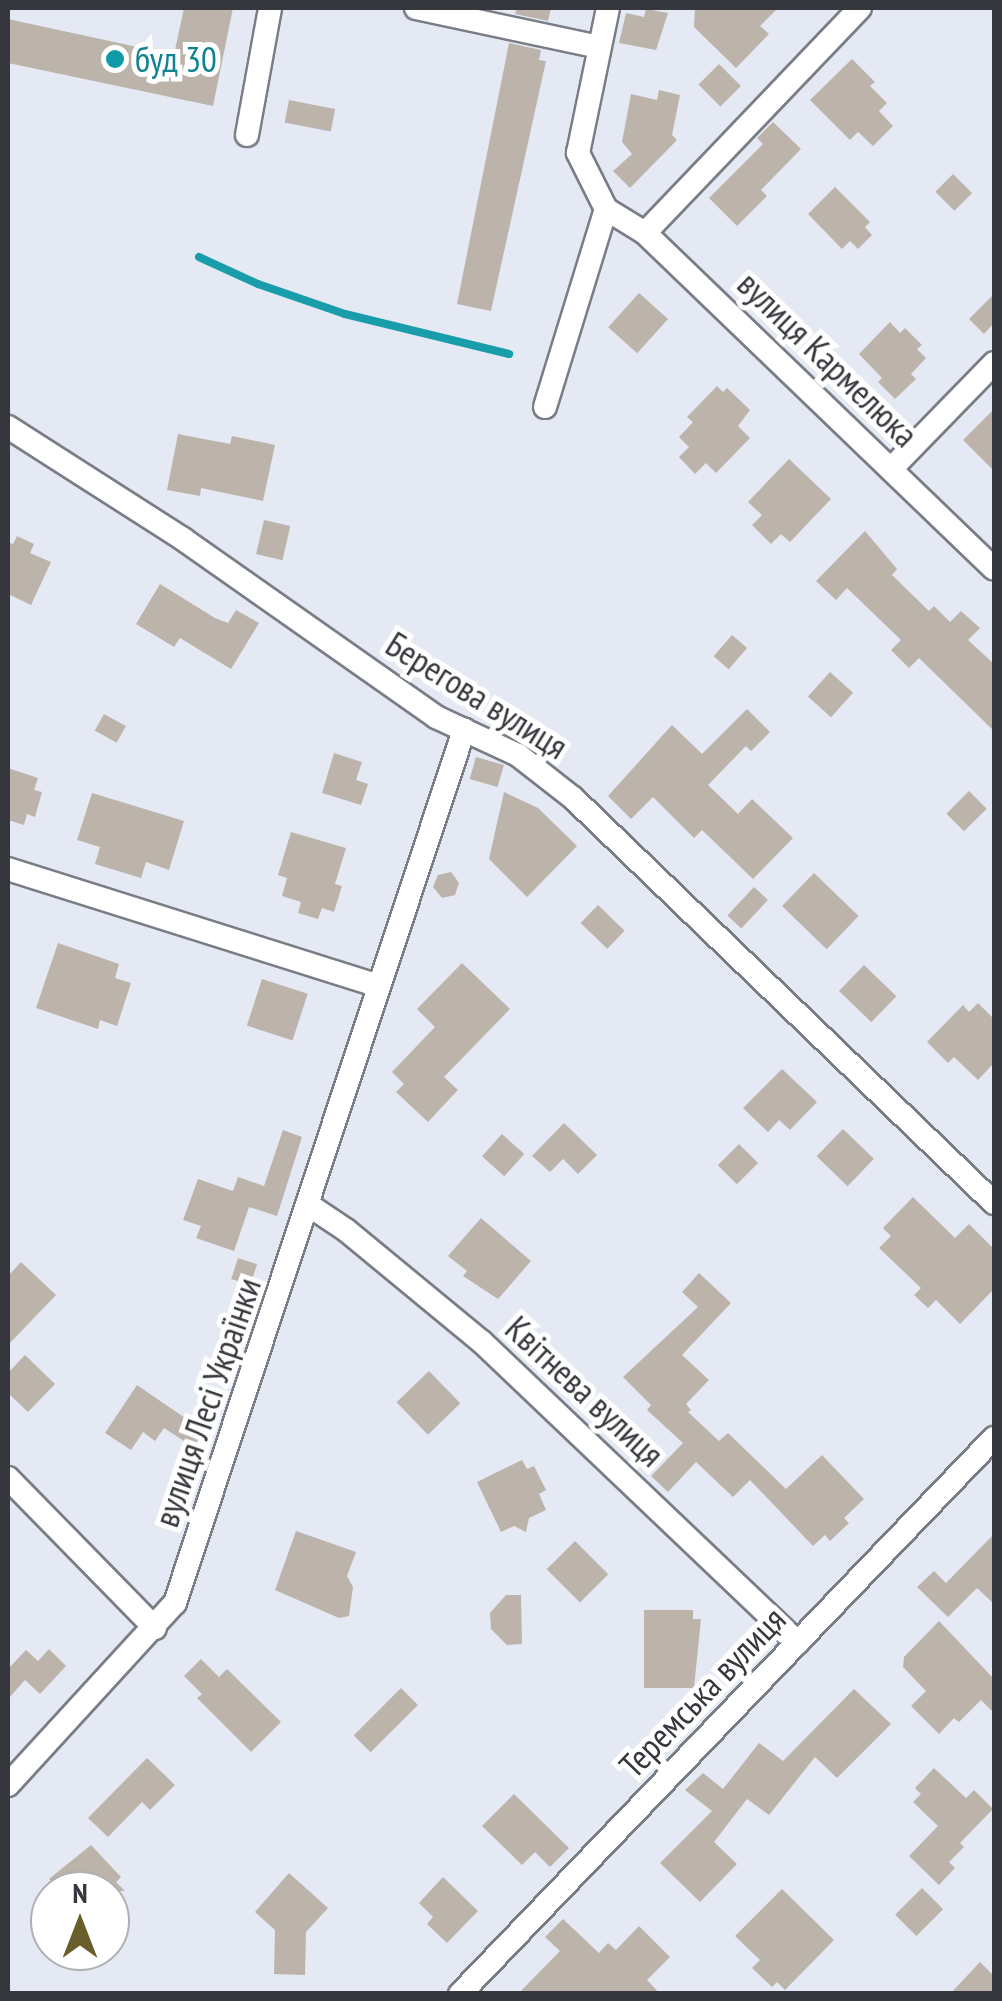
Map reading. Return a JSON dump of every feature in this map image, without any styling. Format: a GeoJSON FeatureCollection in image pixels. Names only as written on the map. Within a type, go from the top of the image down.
{"type":"FeatureCollection","features":[{"type":"Feature","properties":{"kind":"street"},"geometry":{"type":"LineString","coordinates":[[247,134],[270,8]]}},
{"type":"Feature","properties":{"kind":"street"},"geometry":{"type":"LineString","coordinates":[[416,8],[599,47]]}},
{"type":"Feature","properties":{"kind":"street"},"geometry":{"type":"LineString","coordinates":[[544,406],[606,209],[578,154],[608,8]]}},
{"type":"Feature","properties":{"kind":"street"},"geometry":{"type":"LineString","coordinates":[[645,233],[860,8]]}},
{"type":"Feature","properties":{"kind":"street","name":"вулиця Кармелюка"},"geometry":{"type":"LineString","coordinates":[[606,209],[645,233],[994,570]]}},
{"type":"Feature","properties":{"kind":"street"},"geometry":{"type":"LineString","coordinates":[[892,468],[994,363]]}},
{"type":"Feature","properties":{"kind":"street","name":"Берегова вулиця"},"geometry":{"type":"LineString","coordinates":[[8,427],[183,539],[436,718],[518,755],[572,798],[994,1203]]}},
{"type":"Feature","properties":{"kind":"street","name":"вулиця Лесі Українки"},"geometry":{"type":"LineString","coordinates":[[8,1784],[175,1603],[310,1206],[378,986],[464,730]]}},
{"type":"Feature","properties":{"kind":"street"},"geometry":{"type":"LineString","coordinates":[[8,869],[378,986]]}},
{"type":"Feature","properties":{"kind":"street","name":"Квітнева вулиця"},"geometry":{"type":"LineString","coordinates":[[310,1206],[370,1248],[482,1342],[798,1643]]}},
{"type":"Feature","properties":{"kind":"street","name":"Теремська вулиця"},"geometry":{"type":"LineString","coordinates":[[460,1994],[994,1438]]}},
{"type":"Feature","properties":{"kind":"street"},"geometry":{"type":"LineString","coordinates":[[8,1478],[155,1628]]}},
{"type":"Feature","properties":{"kind":"building","name":"буд 30"},"geometry":{"type":"Polygon","coordinates":[[[184,8],[233,8],[213,106],[8,63],[8,19],[174,55],[184,8]]]}},
{"type":"Feature","properties":{"kind":"building"},"geometry":{"type":"Polygon","coordinates":[[[517,8],[551,8],[548,21],[515,14],[517,8]]]}},
{"type":"Feature","properties":{"kind":"building"},"geometry":{"type":"Polygon","coordinates":[[[695,8],[778,8],[760,26],[769,34],[736,68],[694,27],[695,8]]]}},
{"type":"Feature","properties":{"kind":"building"},"geometry":{"type":"Polygon","coordinates":[[[646,9],[668,13],[656,50],[619,43],[626,13],[644,17],[646,9]]]}},
{"type":"Feature","properties":{"kind":"building"},"geometry":{"type":"Polygon","coordinates":[[[509,43],[541,50],[539,60],[546,61],[491,311],[457,304],[509,43]]]}},
{"type":"Feature","properties":{"kind":"building"},"geometry":{"type":"Polygon","coordinates":[[[852,59],[875,82],[870,86],[887,103],[879,111],[893,126],[873,146],[858,132],[850,140],[810,100],[852,59]]]}},
{"type":"Feature","properties":{"kind":"building"},"geometry":{"type":"Polygon","coordinates":[[[719,64],[741,86],[720,106],[698,85],[719,64]]]}},
{"type":"Feature","properties":{"kind":"building"},"geometry":{"type":"Polygon","coordinates":[[[659,90],[680,95],[672,135],[677,140],[630,188],[613,171],[632,154],[622,142],[631,94],[657,100],[659,90]]]}},
{"type":"Feature","properties":{"kind":"building"},"geometry":{"type":"Polygon","coordinates":[[[289,100],[335,109],[331,132],[285,123],[289,100]]]}},
{"type":"Feature","properties":{"kind":"building"},"geometry":{"type":"Polygon","coordinates":[[[773,122],[801,149],[761,190],[767,196],[737,226],[709,198],[763,144],[757,138],[773,122]]]}},
{"type":"Feature","properties":{"kind":"building"},"geometry":{"type":"Polygon","coordinates":[[[953,174],[972,193],[954,211],[935,192],[953,174]]]}},
{"type":"Feature","properties":{"kind":"building"},"geometry":{"type":"Polygon","coordinates":[[[835,187],[870,222],[865,227],[872,235],[858,249],[850,241],[842,249],[808,214],[835,187]]]}},
{"type":"Feature","properties":{"kind":"building"},"geometry":{"type":"Polygon","coordinates":[[[639,293],[668,319],[637,353],[608,327],[639,293]]]}},
{"type":"Feature","properties":{"kind":"building"},"geometry":{"type":"Polygon","coordinates":[[[994,294],[994,323],[984,334],[969,319],[994,294]]]}},
{"type":"Feature","properties":{"kind":"building"},"geometry":{"type":"Polygon","coordinates":[[[890,322],[900,333],[905,328],[922,345],[917,349],[926,358],[911,374],[916,379],[895,399],[859,354],[890,322]]]}},
{"type":"Feature","properties":{"kind":"building"},"geometry":{"type":"Polygon","coordinates":[[[717,386],[723,392],[727,388],[750,410],[738,426],[750,438],[716,473],[706,463],[695,474],[679,457],[689,447],[679,437],[693,422],[687,417],[717,386]]]}},
{"type":"Feature","properties":{"kind":"building"},"geometry":{"type":"Polygon","coordinates":[[[994,409],[994,471],[963,440],[994,409]]]}},
{"type":"Feature","properties":{"kind":"building"},"geometry":{"type":"Polygon","coordinates":[[[178,434],[230,444],[232,436],[275,445],[263,501],[201,488],[200,496],[167,490],[178,434]]]}},
{"type":"Feature","properties":{"kind":"building"},"geometry":{"type":"Polygon","coordinates":[[[789,459],[831,499],[790,542],[781,534],[771,544],[752,525],[762,515],[748,502],[789,459]]]}},
{"type":"Feature","properties":{"kind":"building"},"geometry":{"type":"Polygon","coordinates":[[[264,520],[290,526],[282,560],[256,554],[264,520]]]}},
{"type":"Feature","properties":{"kind":"building"},"geometry":{"type":"Polygon","coordinates":[[[865,531],[897,569],[892,575],[929,611],[934,606],[950,622],[961,611],[980,628],[968,640],[994,664],[994,731],[919,658],[909,668],[891,650],[901,640],[847,588],[836,600],[816,581],[865,531]]]}},
{"type":"Feature","properties":{"kind":"building"},"geometry":{"type":"Polygon","coordinates":[[[17,536],[34,544],[30,553],[51,562],[31,605],[8,594],[8,542],[13,544],[17,536]]]}},
{"type":"Feature","properties":{"kind":"building"},"geometry":{"type":"Polygon","coordinates":[[[160,584],[215,618],[228,623],[236,610],[259,623],[231,669],[180,638],[174,647],[136,624],[160,584]]]}},
{"type":"Feature","properties":{"kind":"building"},"geometry":{"type":"Polygon","coordinates":[[[732,635],[747,648],[729,669],[714,656],[732,635]]]}},
{"type":"Feature","properties":{"kind":"building"},"geometry":{"type":"Polygon","coordinates":[[[830,672],[853,693],[831,717],[808,697],[830,672]]]}},
{"type":"Feature","properties":{"kind":"building"},"geometry":{"type":"Polygon","coordinates":[[[747,709],[770,732],[751,751],[746,746],[708,785],[738,814],[752,799],[793,838],[753,879],[702,830],[694,838],[653,797],[631,819],[608,796],[672,725],[702,754],[747,709]]]}},
{"type":"Feature","properties":{"kind":"building"},"geometry":{"type":"Polygon","coordinates":[[[104,714],[126,726],[117,743],[95,731],[104,714]]]}},
{"type":"Feature","properties":{"kind":"building"},"geometry":{"type":"Polygon","coordinates":[[[334,753],[362,762],[356,780],[368,784],[361,805],[322,793],[334,753]]]}},
{"type":"Feature","properties":{"kind":"building"},"geometry":{"type":"Polygon","coordinates":[[[476,757],[504,765],[498,787],[470,779],[476,757]]]}},
{"type":"Feature","properties":{"kind":"building"},"geometry":{"type":"Polygon","coordinates":[[[8,768],[38,778],[34,790],[42,792],[35,817],[27,814],[24,825],[8,820],[8,768]]]}},
{"type":"Feature","properties":{"kind":"building"},"geometry":{"type":"Polygon","coordinates":[[[969,791],[987,809],[964,831],[946,814],[969,791]]]}},
{"type":"Feature","properties":{"kind":"building"},"geometry":{"type":"Polygon","coordinates":[[[504,792],[538,808],[577,846],[527,897],[489,859],[504,792]]]}},
{"type":"Feature","properties":{"kind":"building"},"geometry":{"type":"Polygon","coordinates":[[[92,793],[184,821],[169,870],[146,862],[141,878],[95,864],[100,847],[77,840],[92,793]]]}},
{"type":"Feature","properties":{"kind":"building"},"geometry":{"type":"Polygon","coordinates":[[[291,832],[346,848],[335,884],[342,886],[334,912],[322,908],[318,919],[298,913],[301,902],[282,896],[287,878],[278,875],[291,832]]]}},
{"type":"Feature","properties":{"kind":"building"},"geometry":{"type":"Polygon","coordinates":[[[451,872],[459,883],[455,895],[442,898],[433,887],[438,875],[451,872]]]}},
{"type":"Feature","properties":{"kind":"building"},"geometry":{"type":"Polygon","coordinates":[[[814,873],[859,916],[827,949],[782,906],[814,873]]]}},
{"type":"Feature","properties":{"kind":"building"},"geometry":{"type":"Polygon","coordinates":[[[754,887],[768,900],[741,928],[727,916],[754,887]]]}},
{"type":"Feature","properties":{"kind":"building"},"geometry":{"type":"Polygon","coordinates":[[[598,905],[625,931],[607,949],[581,923],[598,905]]]}},
{"type":"Feature","properties":{"kind":"building"},"geometry":{"type":"Polygon","coordinates":[[[58,943],[119,964],[115,978],[131,983],[117,1026],[100,1020],[98,1029],[36,1008],[58,943]]]}},
{"type":"Feature","properties":{"kind":"building"},"geometry":{"type":"Polygon","coordinates":[[[462,963],[510,1009],[444,1077],[458,1090],[428,1122],[396,1092],[404,1084],[392,1072],[435,1027],[417,1009],[462,963]]]}},
{"type":"Feature","properties":{"kind":"building"},"geometry":{"type":"Polygon","coordinates":[[[864,965],[896,996],[871,1022],[839,991],[864,965]]]}},
{"type":"Feature","properties":{"kind":"building"},"geometry":{"type":"Polygon","coordinates":[[[262,979],[308,994],[293,1040],[247,1026],[262,979]]]}},
{"type":"Feature","properties":{"kind":"building"},"geometry":{"type":"Polygon","coordinates":[[[978,1003],[994,1019],[994,1063],[978,1080],[954,1057],[948,1063],[927,1042],[963,1005],[969,1012],[978,1003]]]}},
{"type":"Feature","properties":{"kind":"building"},"geometry":{"type":"Polygon","coordinates":[[[782,1069],[817,1102],[790,1130],[779,1120],[768,1132],[743,1108],[782,1069]]]}},
{"type":"Feature","properties":{"kind":"building"},"geometry":{"type":"Polygon","coordinates":[[[564,1123],[597,1155],[578,1174],[563,1159],[550,1172],[532,1156],[564,1123]]]}},
{"type":"Feature","properties":{"kind":"building"},"geometry":{"type":"Polygon","coordinates":[[[843,1129],[874,1159],[848,1186],[817,1156],[843,1129]]]}},
{"type":"Feature","properties":{"kind":"building"},"geometry":{"type":"Polygon","coordinates":[[[283,1130],[302,1137],[277,1216],[249,1207],[234,1251],[196,1238],[201,1226],[183,1220],[198,1179],[233,1191],[238,1177],[264,1186],[283,1130]]]}},
{"type":"Feature","properties":{"kind":"building"},"geometry":{"type":"Polygon","coordinates":[[[502,1134],[524,1154],[504,1176],[482,1156],[502,1134]]]}},
{"type":"Feature","properties":{"kind":"building"},"geometry":{"type":"Polygon","coordinates":[[[739,1144],[758,1163],[737,1184],[718,1165],[739,1144]]]}},
{"type":"Feature","properties":{"kind":"building"},"geometry":{"type":"Polygon","coordinates":[[[913,1197],[955,1238],[969,1224],[994,1249],[994,1289],[960,1324],[936,1300],[928,1308],[914,1295],[921,1288],[879,1248],[891,1236],[883,1228],[913,1197]]]}},
{"type":"Feature","properties":{"kind":"building"},"geometry":{"type":"Polygon","coordinates":[[[481,1218],[531,1261],[498,1299],[463,1276],[467,1271],[448,1256],[481,1218]]]}},
{"type":"Feature","properties":{"kind":"building"},"geometry":{"type":"Polygon","coordinates":[[[238,1258],[257,1264],[250,1285],[231,1279],[238,1258]]]}},
{"type":"Feature","properties":{"kind":"building"},"geometry":{"type":"Polygon","coordinates":[[[21,1262],[56,1295],[8,1345],[8,1276],[21,1262]]]}},
{"type":"Feature","properties":{"kind":"building"},"geometry":{"type":"Polygon","coordinates":[[[699,1273],[731,1303],[682,1355],[709,1380],[686,1404],[691,1410],[688,1412],[719,1441],[728,1433],[786,1489],[822,1455],[864,1499],[844,1518],[849,1523],[830,1541],[825,1535],[813,1546],[750,1480],[733,1497],[696,1462],[668,1492],[651,1476],[683,1443],[647,1410],[651,1405],[623,1377],[698,1307],[682,1292],[699,1273]]]}},
{"type":"Feature","properties":{"kind":"building"},"geometry":{"type":"Polygon","coordinates":[[[25,1355],[55,1384],[28,1412],[8,1393],[8,1373],[25,1355]]]}},
{"type":"Feature","properties":{"kind":"building"},"geometry":{"type":"Polygon","coordinates":[[[429,1371],[460,1403],[428,1435],[397,1402],[429,1371]]]}},
{"type":"Feature","properties":{"kind":"building"},"geometry":{"type":"Polygon","coordinates":[[[137,1385],[204,1431],[198,1450],[164,1428],[155,1441],[143,1432],[131,1450],[105,1433],[137,1385]]]}},
{"type":"Feature","properties":{"kind":"building"},"geometry":{"type":"Polygon","coordinates":[[[522,1460],[527,1469],[534,1466],[546,1490],[539,1494],[546,1510],[529,1518],[526,1532],[514,1526],[501,1532],[477,1482],[522,1460]]]}},
{"type":"Feature","properties":{"kind":"building"},"geometry":{"type":"Polygon","coordinates":[[[296,1531],[356,1552],[347,1576],[353,1587],[349,1616],[339,1618],[275,1590],[296,1531]]]}},
{"type":"Feature","properties":{"kind":"building"},"geometry":{"type":"Polygon","coordinates":[[[994,1534],[994,1604],[977,1588],[948,1617],[917,1587],[934,1571],[946,1583],[994,1534]]]}},
{"type":"Feature","properties":{"kind":"building"},"geometry":{"type":"Polygon","coordinates":[[[575,1541],[608,1574],[580,1603],[547,1569],[575,1541]]]}},
{"type":"Feature","properties":{"kind":"building"},"geometry":{"type":"Polygon","coordinates":[[[506,1595],[521,1595],[522,1644],[507,1645],[491,1629],[490,1613],[506,1595]]]}},
{"type":"Feature","properties":{"kind":"building"},"geometry":{"type":"Polygon","coordinates":[[[644,1610],[693,1610],[693,1619],[701,1619],[694,1688],[644,1688],[644,1610]]]}},
{"type":"Feature","properties":{"kind":"building"},"geometry":{"type":"Polygon","coordinates":[[[939,1621],[994,1679],[994,1713],[981,1700],[959,1722],[954,1718],[939,1734],[911,1706],[926,1691],[903,1667],[904,1657],[939,1621]]]}},
{"type":"Feature","properties":{"kind":"building"},"geometry":{"type":"Polygon","coordinates":[[[49,1649],[66,1666],[40,1694],[25,1680],[8,1699],[8,1669],[26,1650],[38,1661],[49,1649]]]}},
{"type":"Feature","properties":{"kind":"building"},"geometry":{"type":"Polygon","coordinates":[[[201,1659],[219,1677],[227,1669],[281,1722],[251,1752],[197,1698],[202,1694],[184,1676],[201,1659]]]}},
{"type":"Feature","properties":{"kind":"building"},"geometry":{"type":"Polygon","coordinates":[[[401,1688],[418,1705],[371,1752],[354,1735],[401,1688]]]}},
{"type":"Feature","properties":{"kind":"building"},"geometry":{"type":"Polygon","coordinates":[[[854,1689],[891,1724],[837,1778],[815,1757],[769,1815],[747,1799],[714,1842],[737,1864],[700,1902],[660,1863],[712,1811],[685,1790],[703,1773],[723,1789],[759,1743],[783,1761],[854,1689]]]}},
{"type":"Feature","properties":{"kind":"building"},"geometry":{"type":"Polygon","coordinates":[[[147,1758],[175,1785],[150,1810],[142,1802],[108,1837],[88,1818],[147,1758]]]}},
{"type":"Feature","properties":{"kind":"building"},"geometry":{"type":"Polygon","coordinates":[[[934,1768],[966,1798],[974,1790],[993,1809],[960,1843],[964,1847],[949,1862],[955,1868],[939,1885],[909,1856],[938,1826],[913,1802],[921,1794],[915,1788],[934,1768]]]}},
{"type":"Feature","properties":{"kind":"building"},"geometry":{"type":"Polygon","coordinates":[[[514,1794],[569,1848],[550,1867],[535,1852],[522,1865],[482,1826],[514,1794]]]}},
{"type":"Feature","properties":{"kind":"building"},"geometry":{"type":"Polygon","coordinates":[[[91,1845],[115,1871],[59,1871],[91,1845]]]}},
{"type":"Feature","properties":{"kind":"building"},"geometry":{"type":"Polygon","coordinates":[[[289,1873],[328,1908],[306,1932],[305,1975],[274,1974],[275,1930],[255,1912],[289,1873]]]}},
{"type":"Feature","properties":{"kind":"building"},"geometry":{"type":"Polygon","coordinates":[[[443,1877],[478,1911],[447,1943],[427,1924],[433,1917],[419,1903],[443,1877]]]}},
{"type":"Feature","properties":{"kind":"building"},"geometry":{"type":"Polygon","coordinates":[[[922,1888],[943,1909],[916,1936],[895,1915],[922,1888]]]}},
{"type":"Feature","properties":{"kind":"building"},"geometry":{"type":"Polygon","coordinates":[[[782,1889],[834,1940],[785,1990],[777,1982],[772,1987],[752,1968],[760,1960],[735,1936],[782,1889]]]}},
{"type":"Feature","properties":{"kind":"building"},"geometry":{"type":"Polygon","coordinates":[[[563,1919],[599,1953],[608,1943],[616,1950],[639,1926],[670,1957],[647,1980],[660,1994],[518,1994],[560,1951],[545,1937],[563,1919]]]}},
{"type":"Feature","properties":{"kind":"building"},"geometry":{"type":"Polygon","coordinates":[[[980,1962],[994,1976],[994,1994],[950,1994],[980,1962]]]}},
{"type":"Feature","properties":{"kind":"waterway"},"geometry":{"type":"LineString","coordinates":[[199,257],[258,284],[345,314],[509,354]]}},
{"type":"Feature","properties":{"kind":"place","name":"буд 30"},"geometry":{"type":"Point","coordinates":[115,59]}}]}
